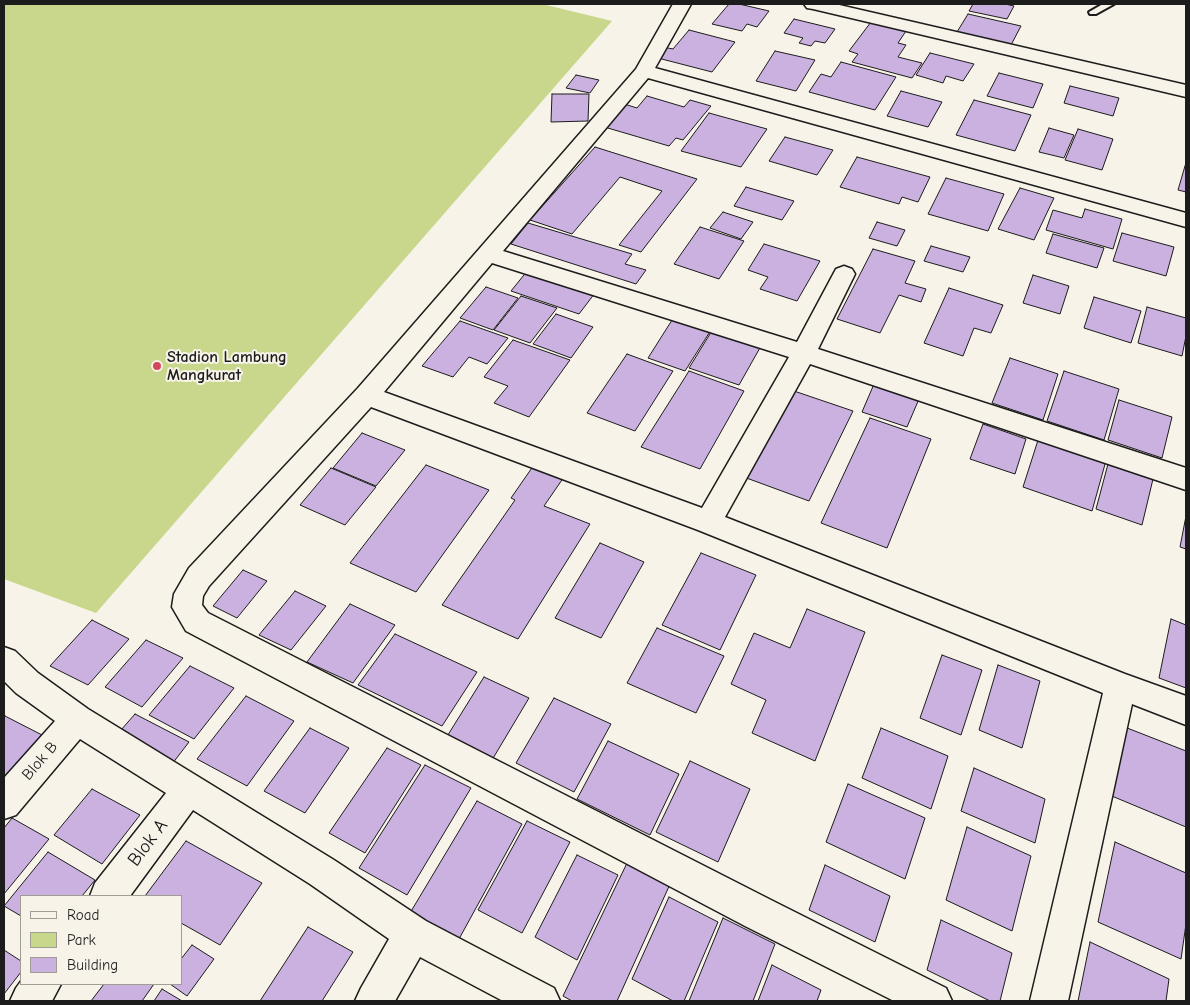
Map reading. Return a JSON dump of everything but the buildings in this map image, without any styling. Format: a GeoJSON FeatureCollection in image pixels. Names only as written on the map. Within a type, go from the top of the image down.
{"type":"FeatureCollection","features":[{"type":"Feature","properties":{"kind":"street"},"geometry":{"type":"LineString","coordinates":[[682,4],[644,71],[367,395],[198,577],[188,594],[187,607],[197,622],[758,914],[933,1001]]}},
{"type":"Feature","properties":{"kind":"street"},"geometry":{"type":"LineString","coordinates":[[813,4],[1186,91]]}},
{"type":"Feature","properties":{"kind":"street"},"geometry":{"type":"LineString","coordinates":[[644,71],[1186,220]]}},
{"type":"Feature","properties":{"kind":"street"},"geometry":{"type":"LineString","coordinates":[[487,254],[804,353],[1186,478]]}},
{"type":"Feature","properties":{"kind":"street"},"geometry":{"type":"LineString","coordinates":[[708,522],[804,353],[844,274]]}},
{"type":"Feature","properties":{"kind":"street"},"geometry":{"type":"LineString","coordinates":[[367,395],[708,522],[1120,686],[1186,710]]}},
{"type":"Feature","properties":{"kind":"street"},"geometry":{"type":"LineString","coordinates":[[4,661],[27,683],[77,719],[322,872],[413,934],[541,1001]]}},
{"type":"Feature","properties":{"kind":"street"},"geometry":{"type":"LineString","coordinates":[[1049,1001],[1120,686]]}},
{"type":"Feature","properties":{"kind":"street","name":"Blok B"},"geometry":{"type":"LineString","coordinates":[[4,803],[77,719]]}},
{"type":"Feature","properties":{"kind":"street","name":"Blok A"},"geometry":{"type":"LineString","coordinates":[[109,895],[189,789]]}},
{"type":"Feature","properties":{"kind":"street"},"geometry":{"type":"LineString","coordinates":[[374,1001],[413,934]]}},
{"type":"Feature","properties":{"kind":"street"},"geometry":{"type":"LineString","coordinates":[[29,1001],[41,985]]}},
{"type":"Feature","properties":{"kind":"lane"},"geometry":{"type":"LineString","coordinates":[[1093,12],[1110,4]]}},
{"type":"Feature","properties":{"kind":"green space","name":"Stadion Lambung Mangkurat"},"geometry":{"type":"Polygon","coordinates":[[[4,4],[542,4],[612,21],[96,613],[4,579],[4,4]]]}},
{"type":"Feature","properties":{"kind":"place","name":"Stadion Lambung Mangkurat"},"geometry":{"type":"Point","coordinates":[157,366]}}]}
